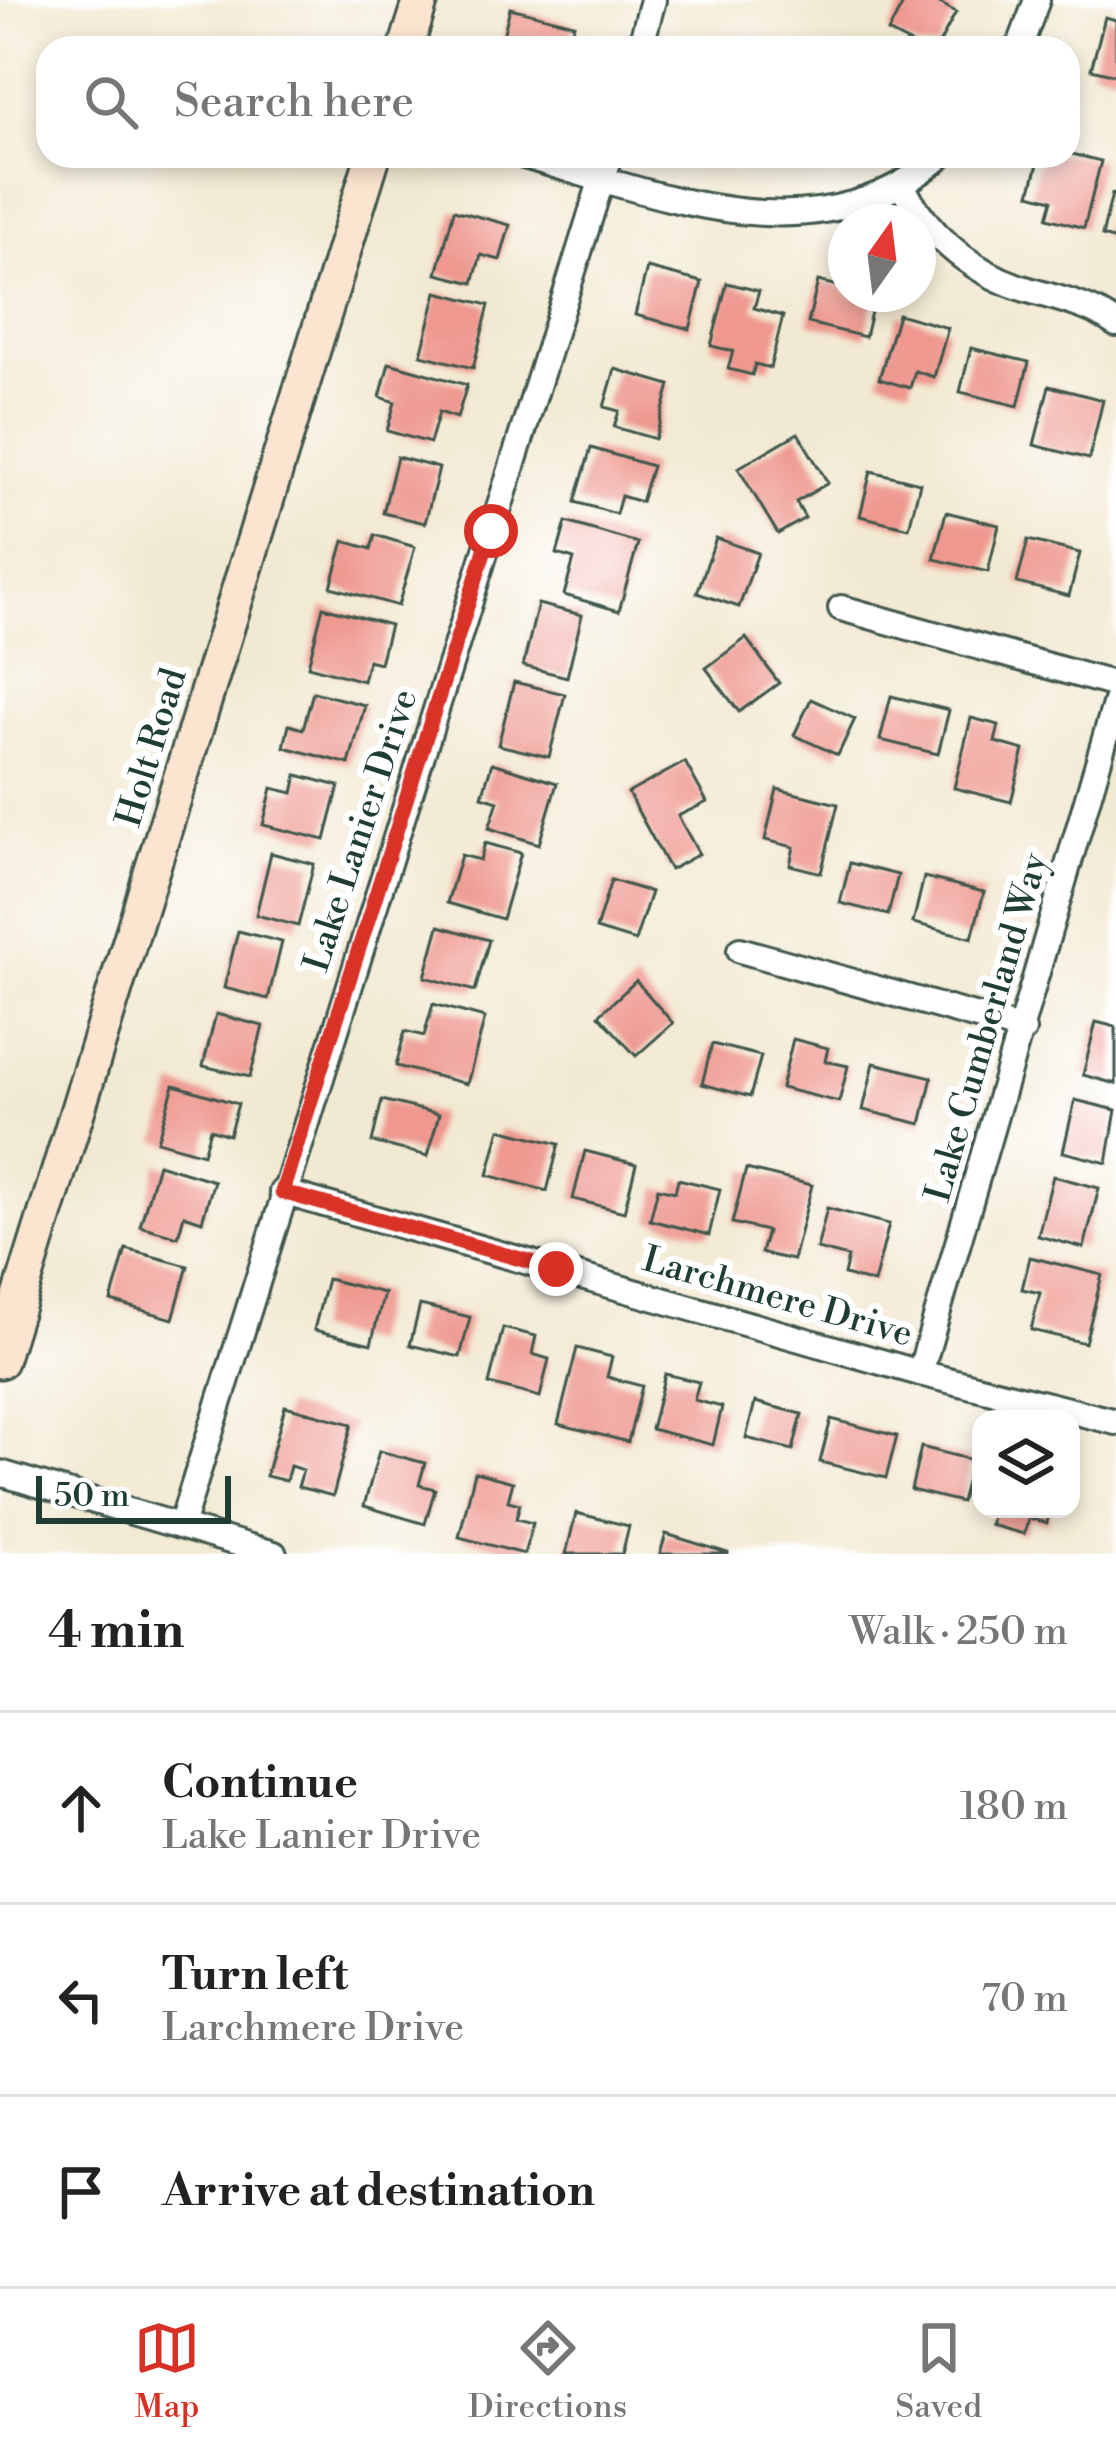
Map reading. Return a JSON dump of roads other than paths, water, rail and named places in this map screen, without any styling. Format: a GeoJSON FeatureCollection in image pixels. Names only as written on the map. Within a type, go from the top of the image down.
{"type":"FeatureCollection","features":[{"type":"Feature","properties":{"kind":"main road"},"geometry":{"type":"LineString","coordinates":[[410,36],[421,0]]}},
{"type":"Feature","properties":{"kind":"main road","name":"Holt Road"},"geometry":{"type":"LineString","coordinates":[[0,1361],[370,168]]}},
{"type":"Feature","properties":{"kind":"street"},"geometry":{"type":"LineString","coordinates":[[643,36],[653,0]]}},
{"type":"Feature","properties":{"kind":"street"},"geometry":{"type":"LineString","coordinates":[[1023,36],[1036,0]]}},
{"type":"Feature","properties":{"kind":"street","name":"Lake Lanier Drive"},"geometry":{"type":"LineString","coordinates":[[181,1526],[606,168]]}},
{"type":"Feature","properties":{"kind":"street"},"geometry":{"type":"LineString","coordinates":[[608,168],[700,206],[752,215],[802,214],[867,200],[924,168]]}},
{"type":"Feature","properties":{"kind":"street"},"geometry":{"type":"LineString","coordinates":[[901,184],[954,254],[1017,286],[1074,302],[1116,324]]}},
{"type":"Feature","properties":{"kind":"street"},"geometry":{"type":"LineString","coordinates":[[841,608],[1116,686]]}},
{"type":"Feature","properties":{"kind":"street","name":"Lake Cumberland Way"},"geometry":{"type":"LineString","coordinates":[[920,1373],[1116,701]]}},
{"type":"Feature","properties":{"kind":"street"},"geometry":{"type":"LineString","coordinates":[[740,950],[1023,1030]]}},
{"type":"Feature","properties":{"kind":"street","name":"Larchmere Drive"},"geometry":{"type":"LineString","coordinates":[[282,1192],[920,1373],[1116,1422]]}},
{"type":"Feature","properties":{"kind":"street"},"geometry":{"type":"LineString","coordinates":[[0,1473],[274,1554]]}}]}
